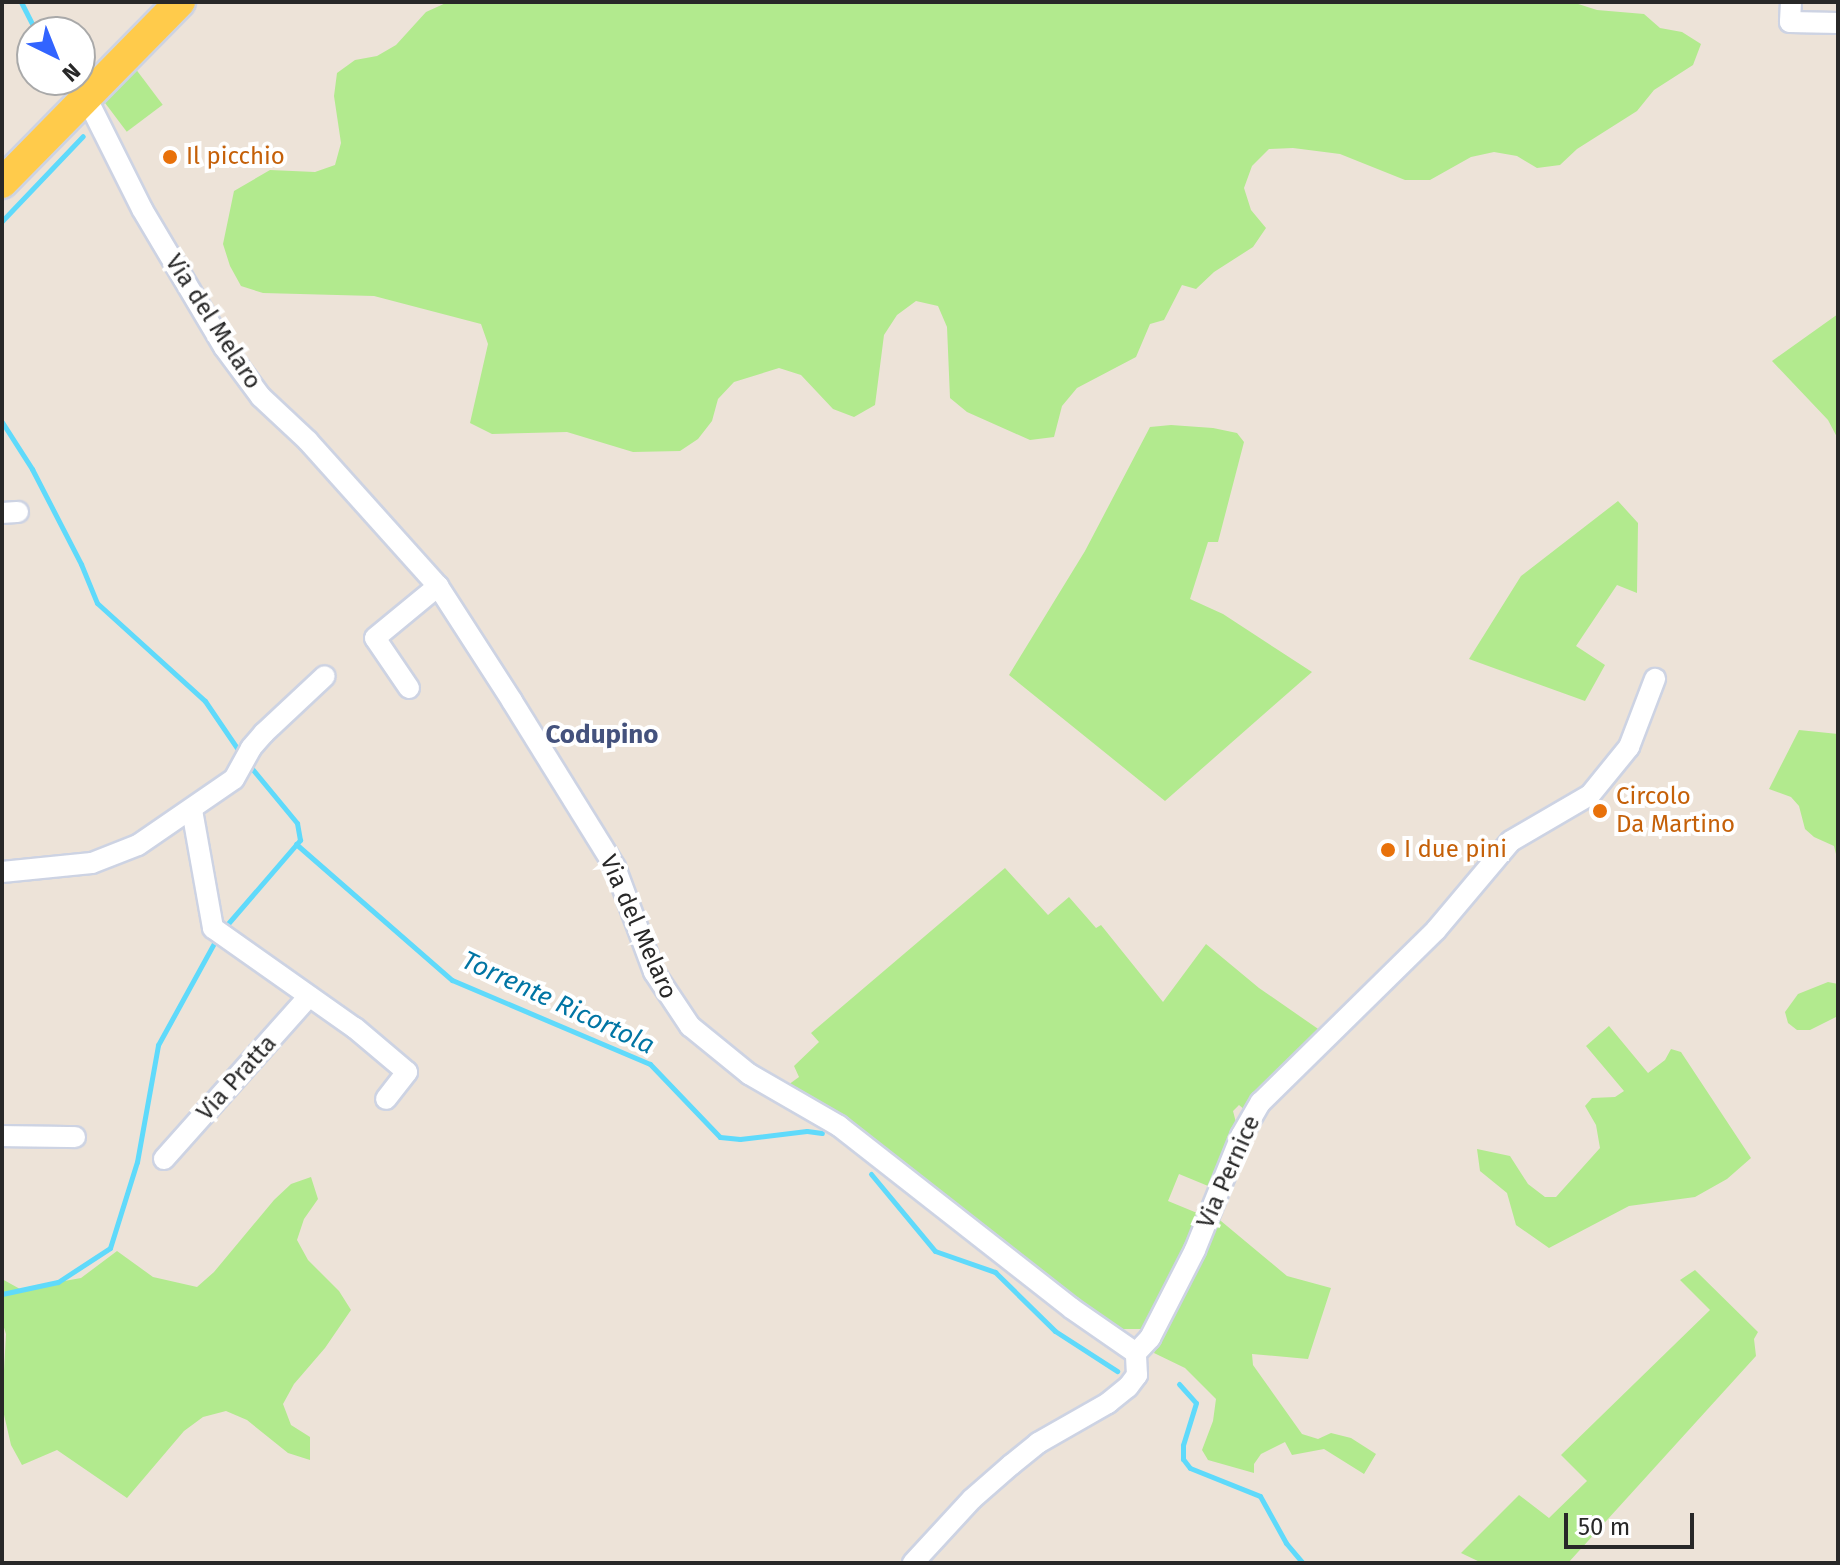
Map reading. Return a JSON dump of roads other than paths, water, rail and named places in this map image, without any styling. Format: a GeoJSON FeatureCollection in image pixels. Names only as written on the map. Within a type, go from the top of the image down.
{"type":"FeatureCollection","features":[{"type":"Feature","properties":{"kind":"main road"},"geometry":{"type":"LineString","coordinates":[[2,183],[175,5]]}},
{"type":"Feature","properties":{"kind":"street"},"geometry":{"type":"LineString","coordinates":[[1791,2],[1790,22],[1838,23]]}},
{"type":"Feature","properties":{"kind":"street","name":"Via del Melaro"},"geometry":{"type":"LineString","coordinates":[[86,97],[142,209],[224,347],[261,397],[308,441],[438,586],[615,867],[654,972],[690,1026],[749,1074],[839,1126],[1138,1358]]}},
{"type":"Feature","properties":{"kind":"street"},"geometry":{"type":"LineString","coordinates":[[409,688],[375,638],[438,586]]}},
{"type":"Feature","properties":{"kind":"street"},"geometry":{"type":"LineString","coordinates":[[2,872],[92,863],[138,845],[234,779],[251,748],[325,676]]}},
{"type":"Feature","properties":{"kind":"street","name":"Via Pernice"},"geometry":{"type":"LineString","coordinates":[[913,1563],[972,1499],[1011,1465],[1038,1443],[1108,1403],[1128,1387],[1137,1375],[1138,1358],[1195,1250],[1241,1136],[1261,1102],[1436,930],[1511,841],[1590,795],[1629,747],[1655,679]]}},
{"type":"Feature","properties":{"kind":"street"},"geometry":{"type":"LineString","coordinates":[[192,810],[213,928],[355,1028],[407,1072],[386,1099]]}},
{"type":"Feature","properties":{"kind":"street","name":"Via Pratta"},"geometry":{"type":"LineString","coordinates":[[164,1159],[309,996]]}},
{"type":"Feature","properties":{"kind":"street"},"geometry":{"type":"LineString","coordinates":[[2,1136],[75,1137]]}},
{"type":"Feature","properties":{"kind":"waterway","name":"Torrente Ricortola"},"geometry":{"type":"LineString","coordinates":[[21,2],[28,16]]}},
{"type":"Feature","properties":{"kind":"waterway","name":"Torrente Ricortola"},"geometry":{"type":"LineString","coordinates":[[2,221],[83,136]]}},
{"type":"Feature","properties":{"kind":"waterway","name":"Torrente Ricortola"},"geometry":{"type":"LineString","coordinates":[[2,422],[32,469],[81,564],[97,603],[205,701],[241,754]]}},
{"type":"Feature","properties":{"kind":"waterway","name":"Torrente Ricortola"},"geometry":{"type":"LineString","coordinates":[[225,927],[300,840],[297,823],[249,765]]}},
{"type":"Feature","properties":{"kind":"waterway","name":"Torrente Ricortola"},"geometry":{"type":"LineString","coordinates":[[296,844],[452,980],[650,1064],[720,1137],[740,1139],[807,1131],[822,1133]]}},
{"type":"Feature","properties":{"kind":"waterway"},"geometry":{"type":"LineString","coordinates":[[2,1294],[58,1282],[110,1248],[137,1162],[158,1045],[214,943]]}},
{"type":"Feature","properties":{"kind":"waterway","name":"Torrente Ricortola"},"geometry":{"type":"LineString","coordinates":[[871,1174],[935,1251],[995,1272],[1055,1331],[1117,1371]]}},
{"type":"Feature","properties":{"kind":"waterway","name":"Torrente Ricortola"},"geometry":{"type":"LineString","coordinates":[[1179,1384],[1196,1403],[1183,1445],[1183,1459],[1190,1468],[1260,1496],[1286,1543],[1303,1563]]}},
{"type":"Feature","properties":{"kind":"place","name":"Il picchio"},"geometry":{"type":"Point","coordinates":[170,157]}},
{"type":"Feature","properties":{"kind":"place","name":"Circolo Da Martino"},"geometry":{"type":"Point","coordinates":[1600,811]}},
{"type":"Feature","properties":{"kind":"place","name":"I due pini"},"geometry":{"type":"Point","coordinates":[1388,850]}},
{"type":"Feature","properties":{"kind":"district","name":"Codupino"},"geometry":{"type":"Point","coordinates":[602,735]}}]}
